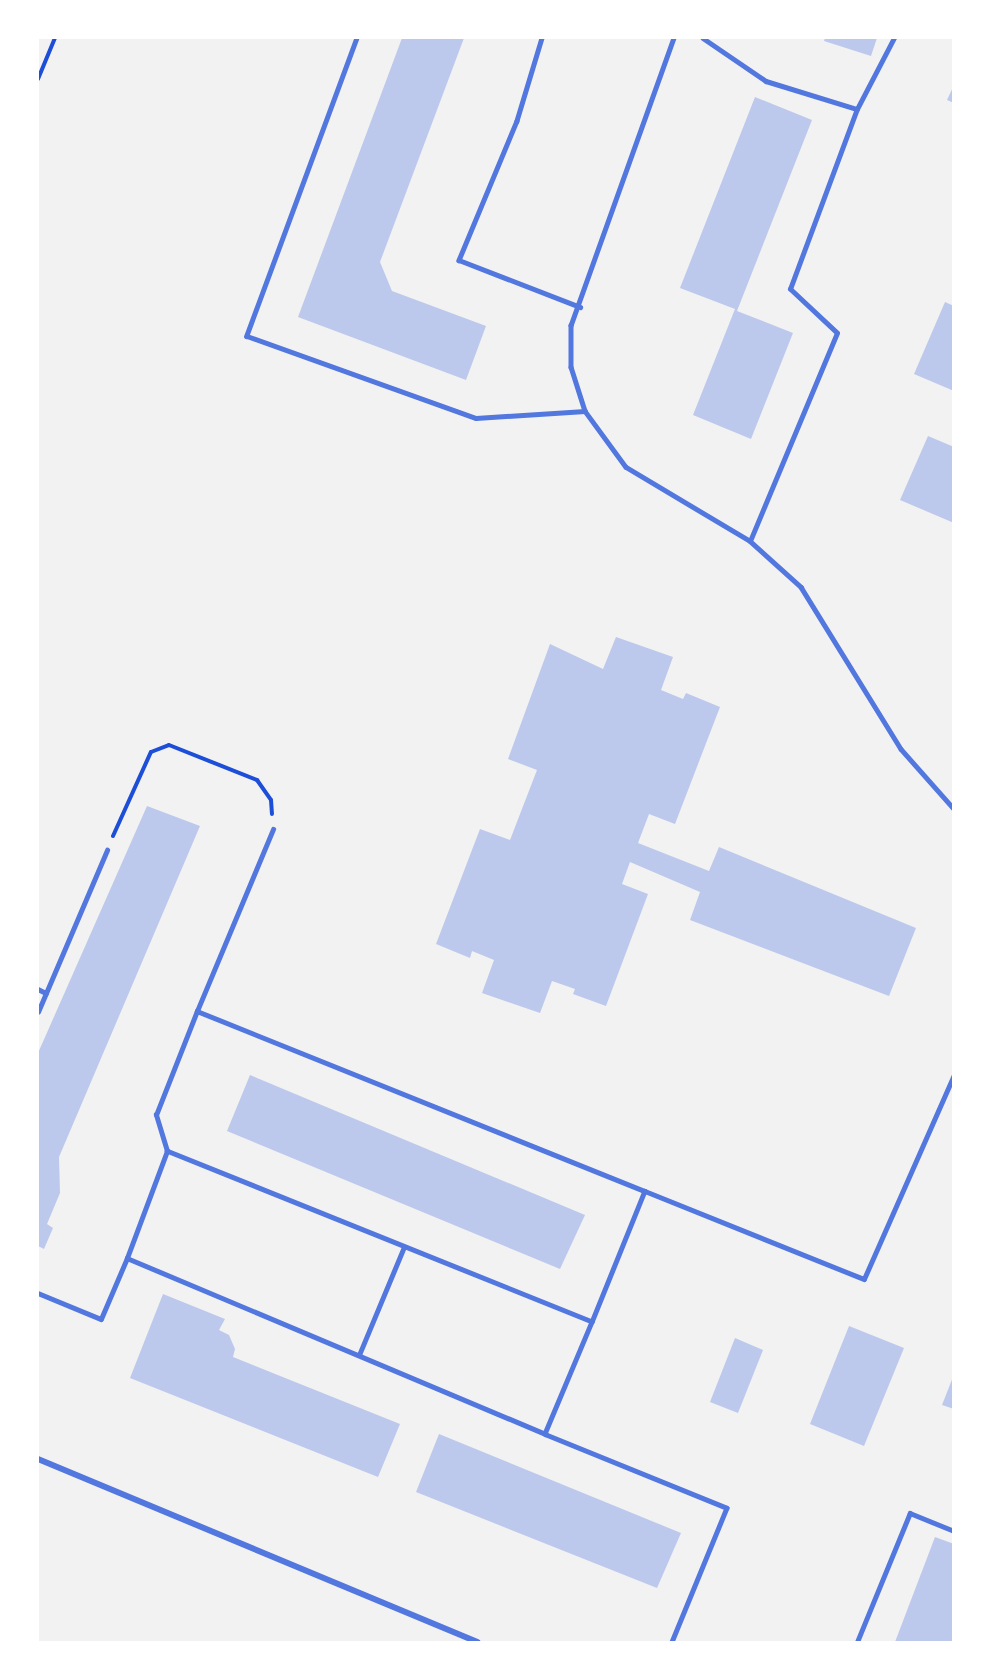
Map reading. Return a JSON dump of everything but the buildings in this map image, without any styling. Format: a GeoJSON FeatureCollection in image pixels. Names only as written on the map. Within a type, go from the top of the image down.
{"type":"FeatureCollection","features":[{"type":"Feature","properties":{"kind":"street"},"geometry":{"type":"LineString","coordinates":[[38,1459],[477,1642]]}},
{"type":"Feature","properties":{"kind":"lane"},"geometry":{"type":"LineString","coordinates":[[357,38],[246,336],[476,418],[585,411]]}},
{"type":"Feature","properties":{"kind":"lane"},"geometry":{"type":"LineString","coordinates":[[542,38],[517,121],[459,260],[580,307]]}},
{"type":"Feature","properties":{"kind":"lane"},"geometry":{"type":"LineString","coordinates":[[674,38],[580,307],[571,325],[571,367],[585,411],[626,467],[750,541],[801,586],[901,748],[954,809]]}},
{"type":"Feature","properties":{"kind":"lane"},"geometry":{"type":"LineString","coordinates":[[703,38],[766,81],[857,109]]}},
{"type":"Feature","properties":{"kind":"lane"},"geometry":{"type":"LineString","coordinates":[[750,541],[837,333],[790,289],[857,109],[894,38]]}},
{"type":"Feature","properties":{"kind":"lane"},"geometry":{"type":"LineString","coordinates":[[38,1293],[101,1319],[127,1258],[167,1151],[156,1115],[273,830]]}},
{"type":"Feature","properties":{"kind":"lane"},"geometry":{"type":"LineString","coordinates":[[38,1012],[107,850]]}},
{"type":"Feature","properties":{"kind":"lane"},"geometry":{"type":"LineString","coordinates":[[38,989],[46,993]]}},
{"type":"Feature","properties":{"kind":"lane"},"geometry":{"type":"LineString","coordinates":[[197,1011],[864,1279],[954,1075]]}},
{"type":"Feature","properties":{"kind":"lane"},"geometry":{"type":"LineString","coordinates":[[167,1151],[592,1322]]}},
{"type":"Feature","properties":{"kind":"lane"},"geometry":{"type":"LineString","coordinates":[[545,1434],[645,1191]]}},
{"type":"Feature","properties":{"kind":"lane"},"geometry":{"type":"LineString","coordinates":[[359,1355],[405,1246]]}},
{"type":"Feature","properties":{"kind":"lane"},"geometry":{"type":"LineString","coordinates":[[127,1258],[727,1508],[672,1642]]}},
{"type":"Feature","properties":{"kind":"lane"},"geometry":{"type":"LineString","coordinates":[[857,1642],[910,1513],[954,1531]]}},
{"type":"Feature","properties":{"kind":"path"},"geometry":{"type":"LineString","coordinates":[[38,79],[54,38]]}},
{"type":"Feature","properties":{"kind":"path"},"geometry":{"type":"LineString","coordinates":[[107,850],[151,752],[169,745],[256,780],[271,800],[273,830]]}}]}
